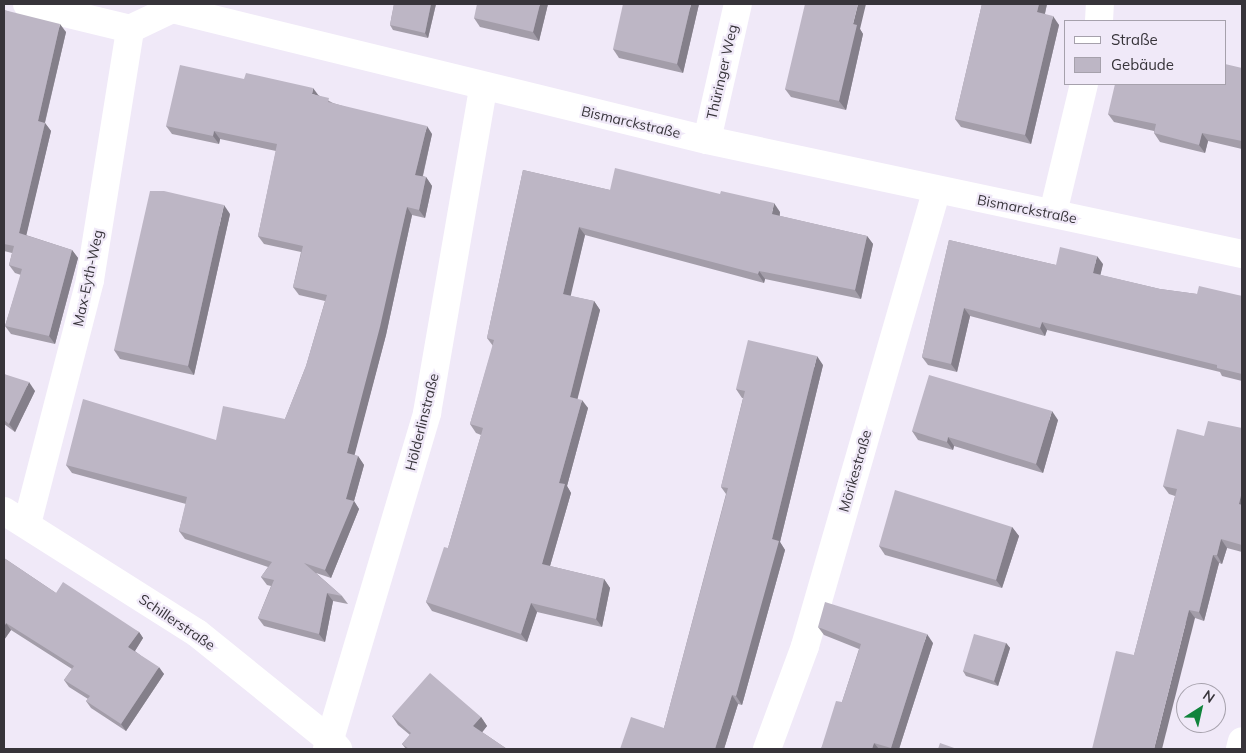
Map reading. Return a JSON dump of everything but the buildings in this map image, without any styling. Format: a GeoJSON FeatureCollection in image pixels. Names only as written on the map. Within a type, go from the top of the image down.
{"type":"FeatureCollection","features":[{"type":"Feature","properties":{"kind":"street"},"geometry":{"type":"LineString","coordinates":[[27,4],[130,29]]}},
{"type":"Feature","properties":{"kind":"street","name":"Thüringer Weg"},"geometry":{"type":"LineString","coordinates":[[707,140],[738,4]]}},
{"type":"Feature","properties":{"kind":"street"},"geometry":{"type":"LineString","coordinates":[[1099,20],[1100,4]]}},
{"type":"Feature","properties":{"kind":"street","name":"Bismarckstraße"},"geometry":{"type":"LineString","coordinates":[[130,29],[173,6],[484,88],[707,140],[936,191],[1053,213],[1242,254]]}},
{"type":"Feature","properties":{"kind":"street","name":"Max-Eyth-Weg"},"geometry":{"type":"LineString","coordinates":[[15,517],[90,280],[130,29]]}},
{"type":"Feature","properties":{"kind":"street"},"geometry":{"type":"LineString","coordinates":[[1053,213],[1084,85]]}},
{"type":"Feature","properties":{"kind":"street","name":"Hölderlinstraße"},"geometry":{"type":"LineString","coordinates":[[332,746],[427,413],[484,88]]}},
{"type":"Feature","properties":{"kind":"street","name":"Mörikestraße"},"geometry":{"type":"LineString","coordinates":[[767,749],[805,646],[936,191]]}},
{"type":"Feature","properties":{"kind":"street","name":"Schillerstraße"},"geometry":{"type":"LineString","coordinates":[[15,517],[197,633],[332,746]]}},
{"type":"Feature","properties":{"kind":"street"},"geometry":{"type":"LineString","coordinates":[[1240,749],[1242,742]]}}]}
